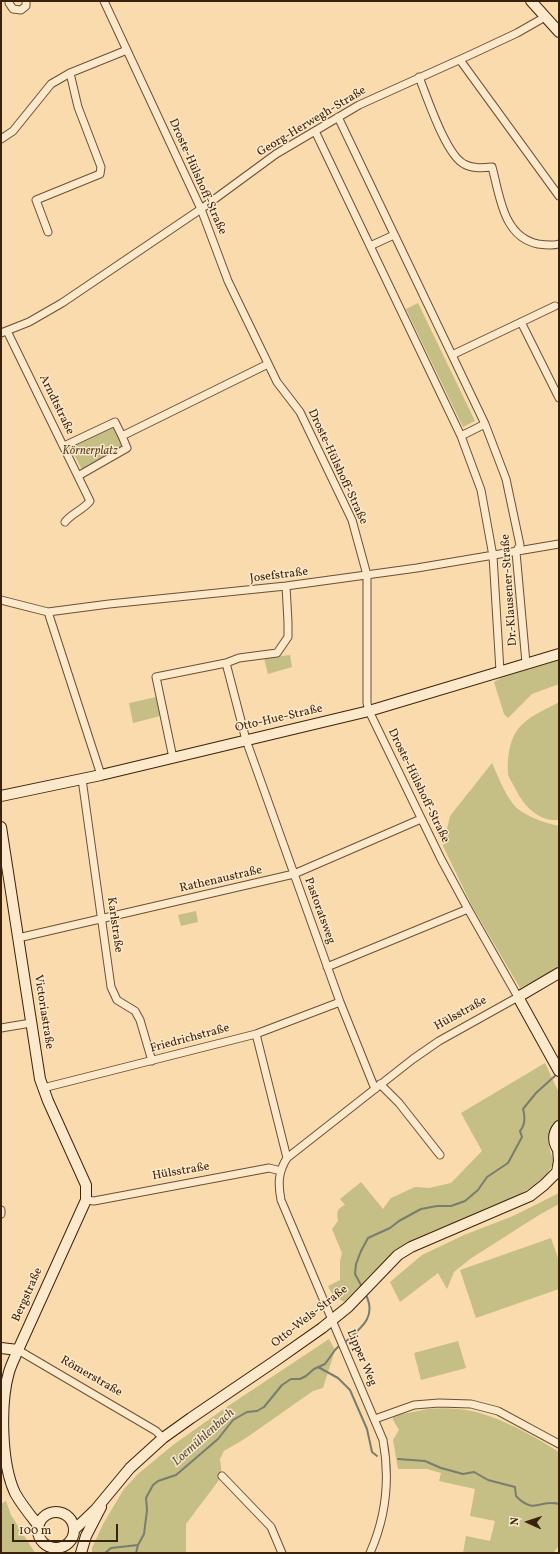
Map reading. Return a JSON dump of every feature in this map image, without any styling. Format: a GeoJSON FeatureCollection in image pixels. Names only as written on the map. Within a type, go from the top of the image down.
{"type":"FeatureCollection","features":[{"type":"Feature","properties":{"kind":"main road"},"geometry":{"type":"LineString","coordinates":[[532,1],[559,32]]}},
{"type":"Feature","properties":{"kind":"main road","name":"Otto-Hue-Straße"},"geometry":{"type":"LineString","coordinates":[[1,796],[101,775],[368,711],[559,654]]}},
{"type":"Feature","properties":{"kind":"main road","name":"Victoriastraße"},"geometry":{"type":"LineString","coordinates":[[1,827],[31,1023],[43,1088],[86,1185],[86,1197]]}},
{"type":"Feature","properties":{"kind":"main road","name":"Hülsstraße"},"geometry":{"type":"LineString","coordinates":[[518,997],[559,973]]}},
{"type":"Feature","properties":{"kind":"main road"},"geometry":{"type":"LineString","coordinates":[[518,997],[557,1067]]}},
{"type":"Feature","properties":{"kind":"main road","name":"Otto-Wels-Straße"},"geometry":{"type":"LineString","coordinates":[[75,1529],[96,1509],[130,1468],[163,1438],[275,1361],[348,1307],[398,1255],[411,1247],[530,1196],[544,1185],[558,1171],[558,1150],[554,1137],[559,1126]]}},
{"type":"Feature","properties":{"kind":"main road","name":"Bergstraße"},"geometry":{"type":"LineString","coordinates":[[38,1525],[22,1504],[12,1484],[6,1459],[2,1414],[4,1396],[9,1373],[18,1350],[86,1197]]}},
{"type":"Feature","properties":{"kind":"main road","name":"Römerstraße"},"geometry":{"type":"LineString","coordinates":[[1,1348],[18,1350]]}},
{"type":"Feature","properties":{"kind":"main road"},"geometry":{"type":"LineString","coordinates":[[81,1553],[86,1536],[107,1495]]}},
{"type":"Feature","properties":{"kind":"main road"},"geometry":{"type":"LineString","coordinates":[[22,1504],[44,1516]]}},
{"type":"Feature","properties":{"kind":"main road"},"geometry":{"type":"LineString","coordinates":[[70,1518],[96,1509]]}},
{"type":"Feature","properties":{"kind":"main road"},"geometry":{"type":"LineString","coordinates":[[51,1512],[65,1514],[70,1518],[75,1529],[71,1541],[61,1551],[50,1550],[41,1541],[37,1531],[38,1525],[44,1516],[51,1512]]}},
{"type":"Feature","properties":{"kind":"street"},"geometry":{"type":"LineString","coordinates":[[1,6],[9,2],[13,9],[20,10],[26,6],[26,1]]}},
{"type":"Feature","properties":{"kind":"street"},"geometry":{"type":"LineString","coordinates":[[105,3],[114,1]]}},
{"type":"Feature","properties":{"kind":"street","name":"Droste-Hülshoff-Straße"},"geometry":{"type":"LineString","coordinates":[[105,3],[201,209],[228,281],[277,382],[300,412],[352,520],[366,575],[368,711],[468,909],[518,997]]}},
{"type":"Feature","properties":{"kind":"street","name":"Georg-Herwegh-Straße"},"geometry":{"type":"LineString","coordinates":[[4,332],[29,322],[62,303],[201,209],[276,154],[358,105],[460,60],[517,33],[545,17]]}},
{"type":"Feature","properties":{"kind":"street"},"geometry":{"type":"LineString","coordinates":[[1,139],[13,131],[51,84],[70,74],[127,50]]}},
{"type":"Feature","properties":{"kind":"street"},"geometry":{"type":"LineString","coordinates":[[460,60],[559,196]]}},
{"type":"Feature","properties":{"kind":"street"},"geometry":{"type":"LineString","coordinates":[[48,232],[36,200],[100,174],[101,167],[78,107],[70,74]]}},
{"type":"Feature","properties":{"kind":"street"},"geometry":{"type":"LineString","coordinates":[[419,77],[447,144],[454,156],[464,164],[475,168],[492,168],[506,219],[512,229],[526,240],[535,243],[546,245],[559,244]]}},
{"type":"Feature","properties":{"kind":"street","name":"Dr.-Klausener-Straße"},"geometry":{"type":"LineString","coordinates":[[338,117],[485,424],[506,479],[520,545],[516,552],[526,663]]}},
{"type":"Feature","properties":{"kind":"street","name":"Dr.-Klausener-Straße"},"geometry":{"type":"LineString","coordinates":[[315,131],[461,436],[481,490],[493,556],[500,671]]}},
{"type":"Feature","properties":{"kind":"street"},"geometry":{"type":"LineString","coordinates":[[370,246],[394,236]]}},
{"type":"Feature","properties":{"kind":"street"},"geometry":{"type":"LineString","coordinates":[[452,355],[556,306]]}},
{"type":"Feature","properties":{"kind":"street"},"geometry":{"type":"LineString","coordinates":[[521,322],[559,398]]}},
{"type":"Feature","properties":{"kind":"street","name":"Arndtstraße"},"geometry":{"type":"LineString","coordinates":[[4,332],[64,446],[90,501],[85,507],[69,517],[65,522]]}},
{"type":"Feature","properties":{"kind":"street"},"geometry":{"type":"LineString","coordinates":[[122,436],[268,364]]}},
{"type":"Feature","properties":{"kind":"street"},"geometry":{"type":"LineString","coordinates":[[64,446],[115,422],[122,436],[127,448],[78,476]]}},
{"type":"Feature","properties":{"kind":"street"},"geometry":{"type":"LineString","coordinates":[[461,436],[485,424]]}},
{"type":"Feature","properties":{"kind":"street","name":"Josefstraße"},"geometry":{"type":"LineString","coordinates":[[1,600],[48,612],[109,604],[286,586],[493,556],[559,544]]}},
{"type":"Feature","properties":{"kind":"street"},"geometry":{"type":"LineString","coordinates":[[174,758],[156,677],[226,664],[239,658],[277,653],[288,637],[286,586]]}},
{"type":"Feature","properties":{"kind":"street"},"geometry":{"type":"LineString","coordinates":[[48,612],[101,775]]}},
{"type":"Feature","properties":{"kind":"street","name":"Pastoratsweg"},"geometry":{"type":"LineString","coordinates":[[226,664],[246,740],[327,967],[340,1002],[378,1086]]}},
{"type":"Feature","properties":{"kind":"street","name":"Karlstraße"},"geometry":{"type":"LineString","coordinates":[[82,779],[103,919],[111,987],[117,1000],[136,1011],[152,1061]]}},
{"type":"Feature","properties":{"kind":"street","name":"Rathenaustraße"},"geometry":{"type":"LineString","coordinates":[[18,938],[294,874],[421,818]]}},
{"type":"Feature","properties":{"kind":"street"},"geometry":{"type":"LineString","coordinates":[[327,967],[468,909]]}},
{"type":"Feature","properties":{"kind":"street","name":"Hülsstraße"},"geometry":{"type":"LineString","coordinates":[[86,1197],[94,1201],[269,1168],[280,1174],[287,1158],[438,1041],[518,997]]}},
{"type":"Feature","properties":{"kind":"street","name":"Friedrichstraße"},"geometry":{"type":"LineString","coordinates":[[43,1088],[152,1061],[226,1040],[256,1034],[340,1002]]}},
{"type":"Feature","properties":{"kind":"street"},"geometry":{"type":"LineString","coordinates":[[1,1028],[31,1023]]}},
{"type":"Feature","properties":{"kind":"street"},"geometry":{"type":"LineString","coordinates":[[256,1034],[287,1158]]}},
{"type":"Feature","properties":{"kind":"street"},"geometry":{"type":"LineString","coordinates":[[378,1086],[399,1103],[440,1155]]}},
{"type":"Feature","properties":{"kind":"street","name":"Lipper Weg"},"geometry":{"type":"LineString","coordinates":[[280,1174],[278,1185],[282,1200],[383,1440],[387,1460],[386,1491],[381,1522],[370,1553]]}},
{"type":"Feature","properties":{"kind":"street","name":"Römerstraße"},"geometry":{"type":"LineString","coordinates":[[18,1350],[156,1431],[163,1438]]}},
{"type":"Feature","properties":{"kind":"street"},"geometry":{"type":"LineString","coordinates":[[375,1419],[414,1405],[439,1403],[471,1404],[498,1410],[559,1444]]}},
{"type":"Feature","properties":{"kind":"street"},"geometry":{"type":"LineString","coordinates":[[222,1476],[271,1527],[282,1553]]}},
{"type":"Feature","properties":{"kind":"green space"},"geometry":{"type":"Polygon","coordinates":[[[418,303],[475,421],[463,427],[406,309],[418,303]]]}},
{"type":"Feature","properties":{"kind":"green space","name":"Körnerplatz"},"geometry":{"type":"Polygon","coordinates":[[[113,426],[123,448],[82,470],[71,448],[113,426]]]}},
{"type":"Feature","properties":{"kind":"green space"},"geometry":{"type":"Polygon","coordinates":[[[290,655],[292,667],[268,674],[264,658],[290,655]]]}},
{"type":"Feature","properties":{"kind":"green space"},"geometry":{"type":"Polygon","coordinates":[[[559,657],[559,684],[532,694],[508,718],[504,714],[494,682],[515,670],[559,657]]]}},
{"type":"Feature","properties":{"kind":"green space"},"geometry":{"type":"Polygon","coordinates":[[[156,697],[160,716],[133,723],[129,703],[156,697]]]}},
{"type":"Feature","properties":{"kind":"green space"},"geometry":{"type":"Polygon","coordinates":[[[559,702],[559,820],[551,820],[532,811],[522,800],[508,774],[508,763],[512,739],[522,724],[559,702]]]}},
{"type":"Feature","properties":{"kind":"green space"},"geometry":{"type":"Polygon","coordinates":[[[492,763],[510,800],[518,809],[538,820],[559,826],[559,968],[520,988],[472,906],[443,846],[450,816],[492,763]]]}},
{"type":"Feature","properties":{"kind":"green space"},"geometry":{"type":"Polygon","coordinates":[[[196,911],[198,922],[181,926],[178,915],[196,911]]]}},
{"type":"Feature","properties":{"kind":"green space"},"geometry":{"type":"Polygon","coordinates":[[[545,1063],[559,1093],[559,1119],[554,1124],[549,1134],[550,1150],[554,1162],[547,1174],[536,1184],[519,1195],[452,1224],[394,1253],[344,1302],[334,1296],[328,1286],[340,1280],[340,1261],[342,1253],[332,1229],[338,1221],[337,1213],[339,1209],[345,1205],[340,1199],[361,1182],[383,1209],[391,1198],[415,1187],[429,1188],[451,1183],[482,1151],[461,1113],[545,1063]]]}},
{"type":"Feature","properties":{"kind":"green space"},"geometry":{"type":"Polygon","coordinates":[[[559,1193],[559,1204],[470,1259],[454,1272],[447,1289],[438,1273],[400,1302],[390,1282],[422,1255],[464,1235],[513,1216],[559,1193]]]}},
{"type":"Feature","properties":{"kind":"green space"},"geometry":{"type":"Polygon","coordinates":[[[551,1238],[559,1261],[559,1289],[476,1318],[460,1270],[551,1238]]]}},
{"type":"Feature","properties":{"kind":"green space"},"geometry":{"type":"Polygon","coordinates":[[[329,1339],[335,1350],[323,1388],[313,1391],[246,1438],[224,1451],[220,1459],[222,1476],[186,1524],[186,1553],[92,1553],[92,1548],[103,1524],[124,1489],[138,1474],[173,1445],[228,1406],[329,1339]]]}},
{"type":"Feature","properties":{"kind":"green space"},"geometry":{"type":"Polygon","coordinates":[[[458,1341],[466,1368],[421,1380],[414,1353],[458,1341]]]}},
{"type":"Feature","properties":{"kind":"green space"},"geometry":{"type":"Polygon","coordinates":[[[428,1409],[458,1409],[484,1414],[524,1431],[559,1452],[559,1546],[553,1553],[463,1553],[466,1536],[490,1541],[495,1521],[470,1516],[475,1489],[439,1481],[441,1473],[427,1469],[398,1469],[393,1440],[399,1430],[393,1420],[393,1416],[428,1409]]]}},
{"type":"Feature","properties":{"kind":"green space"},"geometry":{"type":"Polygon","coordinates":[[[6,1501],[11,1515],[35,1553],[1,1553],[1,1504],[6,1501]]]}},
{"type":"Feature","properties":{"kind":"waterway","name":"Loemühlenbach"},"geometry":{"type":"LineString","coordinates":[[362,1287],[355,1274],[356,1264],[368,1238],[390,1228],[399,1221],[421,1209],[437,1206],[451,1206],[465,1201],[478,1190],[487,1177],[508,1163],[522,1137],[520,1131],[524,1120],[523,1109],[536,1093],[557,1074]]}},
{"type":"Feature","properties":{"kind":"waterway","name":"Loemühlenbach"},"geometry":{"type":"LineString","coordinates":[[344,1343],[362,1327],[369,1315],[369,1301],[365,1293]]}},
{"type":"Feature","properties":{"kind":"waterway","name":"Loemühlenbach"},"geometry":{"type":"LineString","coordinates":[[105,1553],[111,1548],[138,1545],[144,1534],[147,1510],[146,1498],[153,1485],[158,1481],[176,1475],[218,1439],[233,1420],[247,1412],[257,1411],[264,1407],[282,1385],[291,1379],[300,1379],[314,1369],[325,1364],[340,1345]]}},
{"type":"Feature","properties":{"kind":"waterway"},"geometry":{"type":"LineString","coordinates":[[318,1367],[338,1378],[350,1390],[367,1429],[372,1452],[377,1456]]}},
{"type":"Feature","properties":{"kind":"waterway"},"geometry":{"type":"LineString","coordinates":[[398,1459],[425,1461],[441,1468],[463,1474],[474,1472],[488,1480],[515,1487],[516,1496],[528,1505],[533,1506],[547,1503],[559,1504]]}},
{"type":"Feature","properties":{"kind":"waterway","name":"Loemühlenbach"},"geometry":{"type":"LineString","coordinates":[[136,1553],[138,1545]]}}]}
